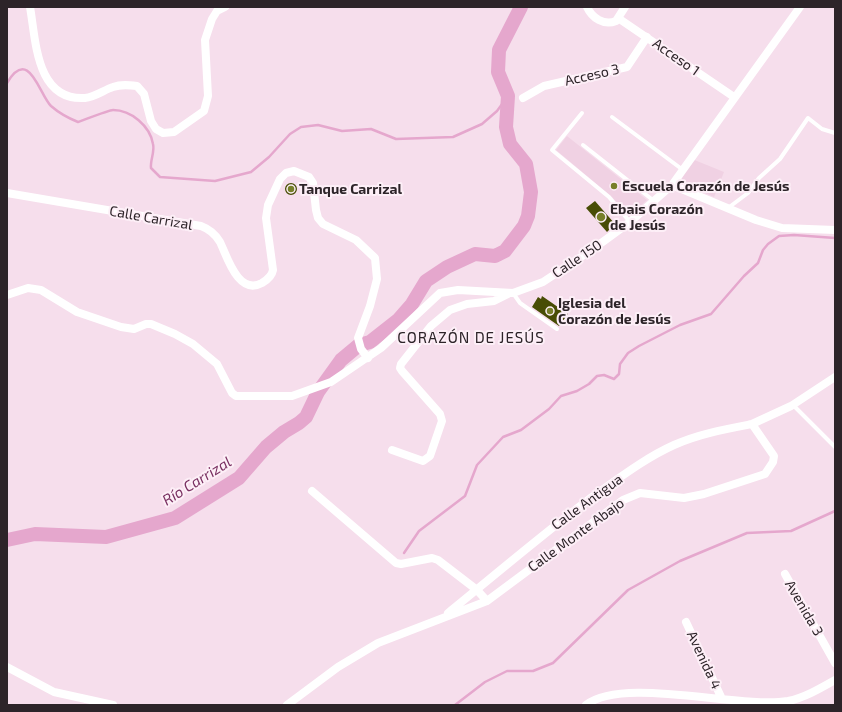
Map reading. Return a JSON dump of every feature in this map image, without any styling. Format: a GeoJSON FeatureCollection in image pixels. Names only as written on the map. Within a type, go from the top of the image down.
{"type":"FeatureCollection","features":[{"type":"Feature","properties":{"kind":"street"},"geometry":{"type":"LineString","coordinates":[[30,7],[40,61],[49,84],[56,91],[70,97],[85,98],[113,87],[125,85],[138,86],[144,94],[151,121],[156,129],[163,133],[174,132],[204,111],[208,96],[205,40],[212,19],[217,11],[224,7]]}},
{"type":"Feature","properties":{"kind":"street"},"geometry":{"type":"LineString","coordinates":[[587,7],[592,16],[601,22],[612,22],[618,18],[625,7]]}},
{"type":"Feature","properties":{"kind":"street","name":"Calle 150"},"geometry":{"type":"LineString","coordinates":[[7,295],[28,288],[41,290],[77,312],[121,327],[134,328],[151,324],[175,334],[193,344],[217,364],[232,393],[236,396],[292,396],[331,382],[381,348],[440,293],[458,290],[511,294],[543,282],[593,249],[630,222],[672,185],[800,7]]}},
{"type":"Feature","properties":{"kind":"street","name":"Acceso 1"},"geometry":{"type":"LineString","coordinates":[[618,18],[734,97]]}},
{"type":"Feature","properties":{"kind":"street","name":"Acceso 3"},"geometry":{"type":"LineString","coordinates":[[523,98],[544,86],[627,67],[647,37]]}},
{"type":"Feature","properties":{"kind":"street","name":"Calle Carrizal"},"geometry":{"type":"LineString","coordinates":[[7,193],[201,226],[207,229],[219,241],[233,272],[239,279],[245,282],[259,284],[267,280],[272,274],[273,270],[266,218],[274,190],[286,173],[294,171],[302,173],[313,183],[318,218],[323,224],[356,240],[375,258],[377,279],[370,306],[358,338],[359,345],[368,358]]}},
{"type":"Feature","properties":{"kind":"street"},"geometry":{"type":"LineString","coordinates":[[672,185],[756,220],[782,228],[835,230]]}},
{"type":"Feature","properties":{"kind":"street"},"geometry":{"type":"LineString","coordinates":[[392,450],[423,461],[427,460],[430,456],[442,421],[440,414],[402,371],[400,368],[401,364],[431,326],[450,310],[467,304],[494,301],[511,294]]}},
{"type":"Feature","properties":{"kind":"street"},"geometry":{"type":"LineString","coordinates":[[752,424],[793,405],[835,377]]}},
{"type":"Feature","properties":{"kind":"street","name":"Calle Antigua"},"geometry":{"type":"LineString","coordinates":[[442,617],[477,590],[538,538],[614,481],[662,451],[675,444],[708,434],[752,424]]}},
{"type":"Feature","properties":{"kind":"street","name":"Calle Monte Abajo"},"geometry":{"type":"LineString","coordinates":[[287,705],[338,667],[378,643],[442,617],[487,601],[623,500],[631,496],[640,493],[663,497],[684,498],[704,494],[765,474],[773,462],[774,456],[752,424]]}},
{"type":"Feature","properties":{"kind":"street"},"geometry":{"type":"LineString","coordinates":[[312,491],[396,563],[432,558],[438,560],[477,590],[487,601]]}},
{"type":"Feature","properties":{"kind":"street","name":"Avenida 3"},"geometry":{"type":"LineString","coordinates":[[785,574],[835,663]]}},
{"type":"Feature","properties":{"kind":"street","name":"Avenida 4"},"geometry":{"type":"LineString","coordinates":[[686,622],[722,699]]}},
{"type":"Feature","properties":{"kind":"street"},"geometry":{"type":"LineString","coordinates":[[7,666],[54,692],[113,705]]}},
{"type":"Feature","properties":{"kind":"street"},"geometry":{"type":"LineString","coordinates":[[586,705],[598,698],[612,694],[639,693],[773,702],[789,701],[821,688],[835,680]]}},
{"type":"Feature","properties":{"kind":"lane"},"geometry":{"type":"LineString","coordinates":[[582,113],[552,150],[609,197],[630,222]]}},
{"type":"Feature","properties":{"kind":"lane"},"geometry":{"type":"LineString","coordinates":[[612,117],[683,170]]}},
{"type":"Feature","properties":{"kind":"lane"},"geometry":{"type":"LineString","coordinates":[[728,209],[748,193],[759,178],[780,159],[808,118],[822,129],[835,133]]}},
{"type":"Feature","properties":{"kind":"lane"},"geometry":{"type":"LineString","coordinates":[[583,146],[654,201]]}},
{"type":"Feature","properties":{"kind":"lane"},"geometry":{"type":"LineString","coordinates":[[511,294],[520,303],[557,329]]}},
{"type":"Feature","properties":{"kind":"lane"},"geometry":{"type":"LineString","coordinates":[[793,405],[835,447]]}},
{"type":"Feature","properties":{"kind":"shaded area","name":"Escuela Corazón de Jesús"},"geometry":{"type":"Polygon","coordinates":[[[567,136],[647,200],[629,217],[612,197],[556,150],[567,136]]]}},
{"type":"Feature","properties":{"kind":"shaded area"},"geometry":{"type":"Polygon","coordinates":[[[692,159],[724,172],[714,197],[680,182],[692,159]]]}},
{"type":"Feature","properties":{"kind":"building","name":"Tanque Carrizal"},"geometry":{"type":"Polygon","coordinates":[[[289,183],[293,183],[297,189],[293,195],[289,195],[285,191],[285,187],[289,183]]]}},
{"type":"Feature","properties":{"kind":"building"},"geometry":{"type":"Polygon","coordinates":[[[595,201],[615,224],[607,232],[586,208],[595,201]]]}},
{"type":"Feature","properties":{"kind":"building"},"geometry":{"type":"Polygon","coordinates":[[[542,296],[568,314],[559,326],[532,307],[538,297],[541,299],[542,296]]]}},
{"type":"Feature","properties":{"kind":"waterway","name":"Río Carrizal"},"geometry":{"type":"LineString","coordinates":[[7,540],[35,534],[106,537],[175,518],[239,478],[266,447],[306,417],[318,392],[341,360],[359,345],[370,342],[398,320],[412,304],[426,281],[447,267],[475,254],[495,256],[505,251],[524,226],[528,216],[531,192],[526,164],[510,144],[506,127],[508,96],[498,72],[499,50],[521,7]]}},
{"type":"Feature","properties":{"kind":"waterway"},"geometry":{"type":"LineString","coordinates":[[7,83],[15,73],[21,69],[27,71],[33,76],[51,106],[57,111],[78,122],[111,110],[120,111],[133,116],[144,125],[151,137],[153,147],[151,168],[160,177],[215,181],[251,172],[269,157],[290,134],[301,127],[318,125],[342,131],[371,129],[396,139],[453,137],[482,124],[497,111],[508,96]]}},
{"type":"Feature","properties":{"kind":"waterway"},"geometry":{"type":"LineString","coordinates":[[404,553],[419,531],[465,496],[477,465],[503,437],[521,430],[549,409],[561,396],[577,391],[589,384],[597,376],[604,375],[614,379],[619,374],[620,364],[628,353],[639,346],[680,325],[711,314],[744,276],[758,263],[763,250],[768,244],[779,236],[794,235],[835,238]]}},
{"type":"Feature","properties":{"kind":"waterway"},"geometry":{"type":"LineString","coordinates":[[455,705],[485,682],[507,671],[533,671],[553,663],[628,590],[680,561],[747,533],[791,531],[835,511]]}},
{"type":"Feature","properties":{"kind":"place","name":"Escuela Corazón de Jesús"},"geometry":{"type":"Point","coordinates":[614,186]}},
{"type":"Feature","properties":{"kind":"place","name":"Tanque Carrizal"},"geometry":{"type":"Point","coordinates":[291,189]}},
{"type":"Feature","properties":{"kind":"place","name":"Ebais Corazón de Jesús"},"geometry":{"type":"Point","coordinates":[601,217]}},
{"type":"Feature","properties":{"kind":"place","name":"Iglesia del Corazón de Jesús"},"geometry":{"type":"Point","coordinates":[550,311]}},
{"type":"Feature","properties":{"kind":"district","name":"CORAZÓN DE JESÚS"},"geometry":{"type":"Point","coordinates":[471,338]}}]}
